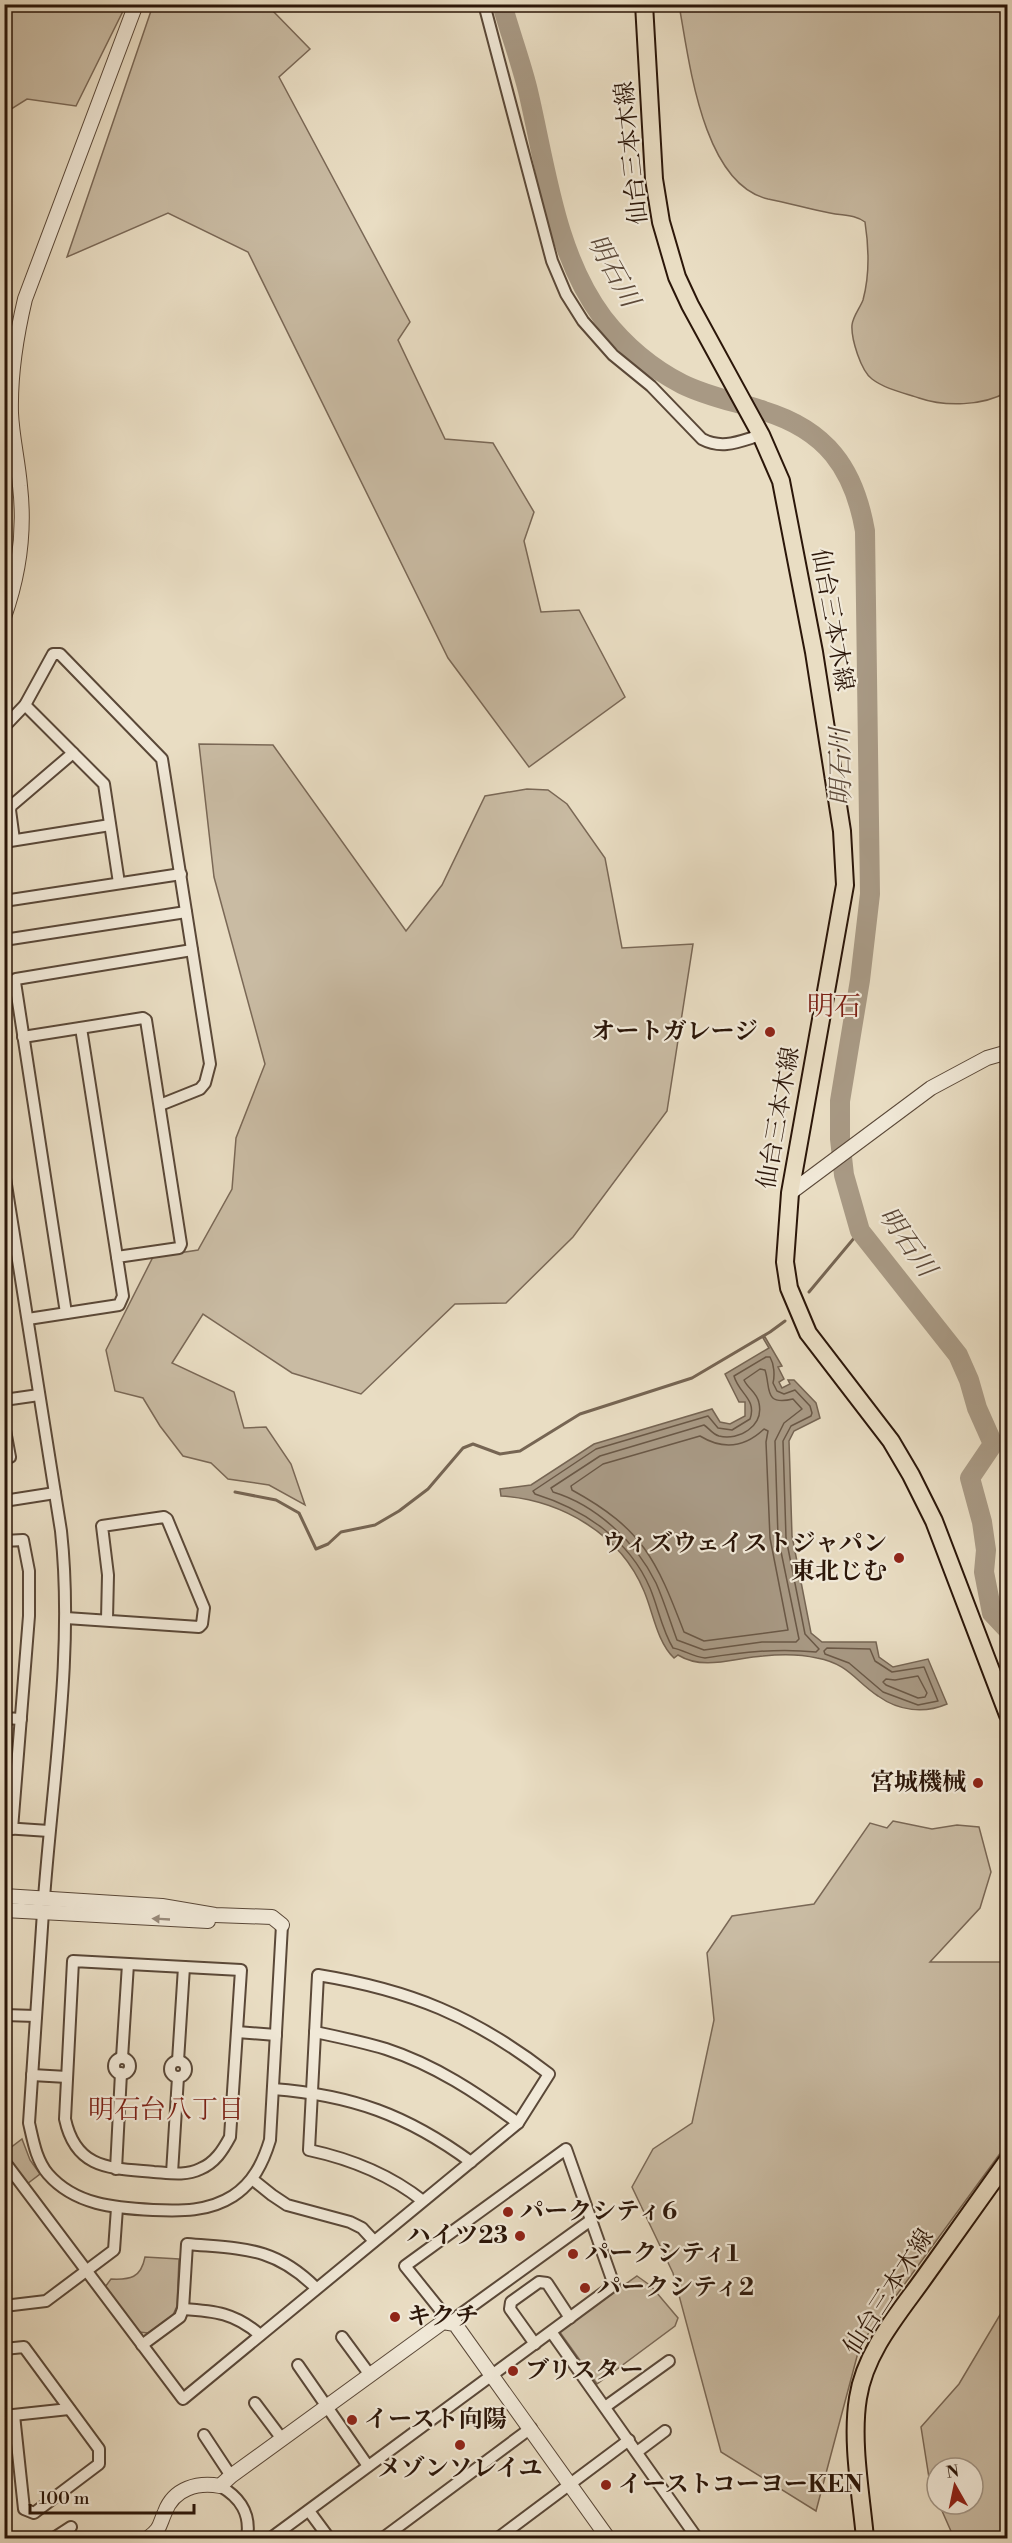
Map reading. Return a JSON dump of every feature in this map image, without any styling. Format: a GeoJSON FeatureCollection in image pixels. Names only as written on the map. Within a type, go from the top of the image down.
{"type":"FeatureCollection","features":[{"type":"Feature","properties":{"kind":"main road","name":"仙台三本木線"},"geometry":{"type":"LineString","coordinates":[[644,4],[654,179],[661,222],[677,277],[774,461],[789,512],[814,652],[845,860],[845,885],[837,939],[800,1126],[790,1193],[785,1262],[789,1288],[808,1333],[891,1441],[934,1521],[1008,1714]]}},
{"type":"Feature","properties":{"kind":"main road","name":"仙台三本木線"},"geometry":{"type":"LineString","coordinates":[[865,2538],[856,2421],[858,2397],[864,2372],[877,2346],[897,2316],[1008,2160]]}},
{"type":"Feature","properties":{"kind":"street"},"geometry":{"type":"LineString","coordinates":[[4,617],[16,573],[21,537],[20,486],[11,416],[12,369],[18,328],[25,299],[136,4]]}},
{"type":"Feature","properties":{"kind":"street"},"geometry":{"type":"LineString","coordinates":[[484,4],[552,261],[566,294],[583,321],[613,355],[651,386],[702,439],[710,443],[727,445],[758,429]]}},
{"type":"Feature","properties":{"kind":"street"},"geometry":{"type":"LineString","coordinates":[[4,727],[25,705],[54,654],[60,654],[160,754],[210,1056],[206,1083],[200,1089],[160,1105]]}},
{"type":"Feature","properties":{"kind":"street"},"geometry":{"type":"LineString","coordinates":[[25,705],[104,784],[119,883]]}},
{"type":"Feature","properties":{"kind":"street"},"geometry":{"type":"LineString","coordinates":[[73,753],[11,806],[9,841],[110,825]]}},
{"type":"Feature","properties":{"kind":"street"},"geometry":{"type":"LineString","coordinates":[[4,901],[181,874]]}},
{"type":"Feature","properties":{"kind":"street"},"geometry":{"type":"LineString","coordinates":[[4,940],[186,912]]}},
{"type":"Feature","properties":{"kind":"street"},"geometry":{"type":"LineString","coordinates":[[66,1313],[16,979],[192,950]]}},
{"type":"Feature","properties":{"kind":"street"},"geometry":{"type":"LineString","coordinates":[[23,1036],[143,1018],[146,1020],[181,1244],[179,1248],[117,1257]]}},
{"type":"Feature","properties":{"kind":"street"},"geometry":{"type":"LineString","coordinates":[[28,1319],[119,1305],[123,1296],[81,1028]]}},
{"type":"Feature","properties":{"kind":"street"},"geometry":{"type":"LineString","coordinates":[[790,1193],[851,1150],[931,1088],[967,1068],[1008,1052]]}},
{"type":"Feature","properties":{"kind":"street"},"geometry":{"type":"LineString","coordinates":[[4,1172],[10,1246],[28,1319],[55,1493],[64,1562],[66,1618],[49,1831],[44,1905],[36,2016],[29,2122],[38,2157],[47,2173],[63,2187],[81,2198],[117,2208],[187,2211],[209,2207],[232,2196],[252,2179],[264,2160],[270,2140],[282,1925],[44,1905],[4,1896]]}},
{"type":"Feature","properties":{"kind":"street"},"geometry":{"type":"LineString","coordinates":[[4,1400],[39,1395]]}},
{"type":"Feature","properties":{"kind":"street"},"geometry":{"type":"LineString","coordinates":[[4,1425],[10,1456],[4,1460]]}},
{"type":"Feature","properties":{"kind":"street"},"geometry":{"type":"LineString","coordinates":[[4,1501],[55,1493]]}},
{"type":"Feature","properties":{"kind":"street"},"geometry":{"type":"LineString","coordinates":[[66,1618],[199,1627],[202,1624],[204,1608],[164,1517],[102,1526],[108,1575],[107,1619]]}},
{"type":"Feature","properties":{"kind":"street"},"geometry":{"type":"LineString","coordinates":[[4,1541],[23,1540],[29,1570],[29,1616],[17,1774],[8,1829],[49,1831]]}},
{"type":"Feature","properties":{"kind":"street"},"geometry":{"type":"LineString","coordinates":[[4,1718],[21,1719]]}},
{"type":"Feature","properties":{"kind":"street"},"geometry":{"type":"LineString","coordinates":[[4,1773],[17,1774]]}},
{"type":"Feature","properties":{"kind":"street"},"geometry":{"type":"LineString","coordinates":[[4,1910],[44,1905]]}},
{"type":"Feature","properties":{"kind":"street"},"geometry":{"type":"LineString","coordinates":[[73,1961],[128,1964],[241,1970],[230,2137],[222,2152],[206,2166],[186,2173],[100,2166],[75,2147],[68,2134],[65,2119],[73,1961]]}},
{"type":"Feature","properties":{"kind":"street"},"geometry":{"type":"LineString","coordinates":[[116,2169],[121,2073],[128,2071],[130,2066],[129,2062],[122,2058],[128,1964]]}},
{"type":"Feature","properties":{"kind":"street"},"geometry":{"type":"LineString","coordinates":[[172,2173],[178,2076],[173,2074],[171,2067],[178,2061],[184,1967]]}},
{"type":"Feature","properties":{"kind":"street"},"geometry":{"type":"LineString","coordinates":[[4,2161],[183,2399],[518,2123],[549,2074],[510,2044],[466,2019],[417,1998],[365,1983],[318,1975],[309,2150],[334,2155],[378,2172],[406,2187],[423,2201]]}},
{"type":"Feature","properties":{"kind":"street"},"geometry":{"type":"LineString","coordinates":[[4,2015],[36,2016]]}},
{"type":"Feature","properties":{"kind":"street"},"geometry":{"type":"LineString","coordinates":[[237,2032],[276,2035]]}},
{"type":"Feature","properties":{"kind":"street"},"geometry":{"type":"LineString","coordinates":[[315,2032],[387,2049],[423,2064],[458,2081],[518,2123]]}},
{"type":"Feature","properties":{"kind":"street"},"geometry":{"type":"LineString","coordinates":[[32,2075],[67,2077]]}},
{"type":"Feature","properties":{"kind":"street"},"geometry":{"type":"LineString","coordinates":[[273,2089],[346,2098],[377,2109],[441,2140],[471,2162]]}},
{"type":"Feature","properties":{"kind":"street"},"geometry":{"type":"LineString","coordinates":[[271,2538],[552,2333],[614,2285],[566,2149],[405,2266],[450,2322]]}},
{"type":"Feature","properties":{"kind":"street"},"geometry":{"type":"LineString","coordinates":[[252,2179],[287,2205],[350,2222],[362,2228],[374,2241]]}},
{"type":"Feature","properties":{"kind":"street"},"geometry":{"type":"LineString","coordinates":[[4,2306],[46,2301],[114,2250],[117,2208]]}},
{"type":"Feature","properties":{"kind":"street"},"geometry":{"type":"LineString","coordinates":[[450,2322],[591,2220]]}},
{"type":"Feature","properties":{"kind":"street"},"geometry":{"type":"LineString","coordinates":[[142,2344],[180,2317],[183,2309],[187,2244],[249,2249],[264,2253],[298,2270],[316,2288]]}},
{"type":"Feature","properties":{"kind":"street"},"geometry":{"type":"LineString","coordinates":[[535,2344],[510,2309],[511,2302],[539,2282],[547,2283],[570,2319]]}},
{"type":"Feature","properties":{"kind":"street"},"geometry":{"type":"LineString","coordinates":[[183,2309],[228,2315],[246,2323],[260,2335]]}},
{"type":"Feature","properties":{"kind":"street"},"geometry":{"type":"LineString","coordinates":[[220,2486],[443,2322],[450,2322],[455,2324],[493,2374],[608,2538]]}},
{"type":"Feature","properties":{"kind":"street"},"geometry":{"type":"LineString","coordinates":[[552,2333],[697,2538]]}},
{"type":"Feature","properties":{"kind":"street"},"geometry":{"type":"LineString","coordinates":[[342,2337],[370,2375]]}},
{"type":"Feature","properties":{"kind":"street"},"geometry":{"type":"LineString","coordinates":[[4,2349],[24,2347],[99,2449],[99,2464],[34,2513],[24,2510],[9,2416],[69,2409]]}},
{"type":"Feature","properties":{"kind":"street"},"geometry":{"type":"LineString","coordinates":[[605,2407],[669,2361]]}},
{"type":"Feature","properties":{"kind":"street"},"geometry":{"type":"LineString","coordinates":[[298,2365],[368,2466]]}},
{"type":"Feature","properties":{"kind":"street"},"geometry":{"type":"LineString","coordinates":[[255,2403],[282,2439]]}},
{"type":"Feature","properties":{"kind":"street"},"geometry":{"type":"LineString","coordinates":[[383,2538],[531,2428]]}},
{"type":"Feature","properties":{"kind":"street"},"geometry":{"type":"LineString","coordinates":[[637,2452],[665,2431]]}},
{"type":"Feature","properties":{"kind":"street"},"geometry":{"type":"LineString","coordinates":[[204,2435],[231,2476]]}},
{"type":"Feature","properties":{"kind":"street"},"geometry":{"type":"LineString","coordinates":[[498,2538],[629,2440]]}},
{"type":"Feature","properties":{"kind":"street"},"geometry":{"type":"LineString","coordinates":[[148,2538],[163,2532],[165,2512],[171,2500],[181,2491],[194,2485],[207,2484],[220,2486],[241,2502],[246,2514],[247,2538]]}},
{"type":"Feature","properties":{"kind":"street"},"geometry":{"type":"LineString","coordinates":[[309,2511],[329,2538]]}},
{"type":"Feature","properties":{"kind":"street"},"geometry":{"type":"LineString","coordinates":[[58,2537],[71,2527]]}},
{"type":"Feature","properties":{"kind":"shaded area"},"geometry":{"type":"Polygon","coordinates":[[[4,5],[126,5],[76,106],[27,99],[5,113],[4,5]]]}},
{"type":"Feature","properties":{"kind":"shaded area"},"geometry":{"type":"Polygon","coordinates":[[[153,5],[272,5],[271,9],[310,49],[279,77],[410,322],[398,340],[445,439],[493,443],[534,512],[524,541],[541,612],[579,610],[625,697],[529,767],[448,658],[248,252],[168,213],[67,257],[153,5]]]}},
{"type":"Feature","properties":{"kind":"shaded area"},"geometry":{"type":"Polygon","coordinates":[[[679,5],[1007,5],[1007,392],[987,400],[964,404],[940,403],[889,388],[868,375],[858,354],[852,325],[863,300],[867,280],[868,251],[865,222],[853,216],[768,199],[746,189],[728,170],[713,145],[702,117],[679,5]]]}},
{"type":"Feature","properties":{"kind":"shaded area"},"geometry":{"type":"Polygon","coordinates":[[[199,744],[273,745],[406,931],[442,885],[485,796],[527,789],[548,790],[567,804],[605,858],[622,948],[693,944],[667,1111],[573,1237],[506,1303],[455,1304],[361,1394],[292,1373],[203,1314],[172,1363],[234,1392],[244,1428],[266,1427],[291,1464],[305,1505],[269,1485],[228,1479],[211,1463],[183,1456],[160,1426],[143,1398],[115,1391],[106,1350],[153,1257],[198,1250],[232,1189],[236,1138],[265,1064],[214,877],[199,744]]]}},
{"type":"Feature","properties":{"kind":"shaded area"},"geometry":{"type":"Polygon","coordinates":[[[893,1821],[932,1829],[957,1825],[979,1827],[991,1872],[980,1908],[930,1962],[1007,1962],[1007,2144],[860,2345],[816,2511],[721,2452],[673,2273],[632,2187],[653,2149],[692,2123],[714,2020],[707,1953],[732,1916],[814,1904],[870,1823],[887,1828],[893,1821]]]}},
{"type":"Feature","properties":{"kind":"shaded area"},"geometry":{"type":"Polygon","coordinates":[[[22,2139],[30,2160],[40,2174],[27,2184],[5,2152],[22,2139]]]}},
{"type":"Feature","properties":{"kind":"shaded area"},"geometry":{"type":"Polygon","coordinates":[[[145,2257],[179,2259],[177,2306],[173,2315],[148,2333],[139,2332],[105,2287],[111,2279],[134,2276],[141,2269],[145,2257]]]}},
{"type":"Feature","properties":{"kind":"shaded area"},"geometry":{"type":"Polygon","coordinates":[[[637,2276],[651,2286],[678,2318],[675,2326],[597,2384],[559,2331],[637,2276]]]}},
{"type":"Feature","properties":{"kind":"shaded area"},"geometry":{"type":"Polygon","coordinates":[[[1007,2303],[1007,2538],[954,2538],[944,2516],[985,2516],[985,2456],[926,2456],[921,2427],[959,2384],[1007,2303]]]}},
{"type":"Feature","properties":{"kind":"water"},"geometry":{"type":"Polygon","coordinates":[[[765,1337],[782,1366],[778,1367],[784,1379],[779,1382],[782,1388],[790,1384],[788,1380],[794,1380],[816,1403],[820,1418],[794,1431],[789,1441],[792,1536],[811,1633],[822,1642],[876,1642],[879,1657],[893,1667],[928,1659],[947,1704],[921,1710],[894,1705],[878,1696],[837,1664],[811,1657],[777,1655],[709,1663],[688,1660],[678,1655],[674,1658],[663,1644],[644,1591],[633,1570],[620,1552],[604,1537],[586,1523],[545,1504],[501,1496],[500,1489],[531,1485],[594,1444],[712,1409],[720,1422],[730,1424],[745,1416],[745,1402],[739,1402],[725,1374],[769,1348],[763,1338],[765,1337]]]}},
{"type":"Feature","properties":{"kind":"waterway","name":"明石川"},"geometry":{"type":"LineString","coordinates":[[502,4],[525,80],[554,209],[563,238],[587,293],[603,318],[639,355],[682,384],[712,396],[786,419],[804,429],[834,454],[845,470],[860,509],[865,531],[870,894],[860,980],[840,1101],[840,1139],[844,1175],[860,1231],[958,1355],[993,1444],[970,1478],[982,1522],[986,1550],[984,1572],[992,1613],[1008,1630]]}},
{"type":"Feature","properties":{"kind":"waterway"},"geometry":{"type":"LineString","coordinates":[[809,1292],[860,1231]]}},
{"type":"Feature","properties":{"kind":"waterway"},"geometry":{"type":"LineString","coordinates":[[235,1492],[276,1500],[299,1513],[316,1549],[328,1544],[341,1532],[375,1525],[399,1511],[428,1489],[463,1448],[473,1444],[500,1454],[520,1451],[580,1414],[692,1378],[785,1321]]}},
{"type":"Feature","properties":{"kind":"place","name":"オートガレージ"},"geometry":{"type":"Point","coordinates":[770,1032]}},
{"type":"Feature","properties":{"kind":"place","name":"ウィズウェイストジャパン 東北じむ"},"geometry":{"type":"Point","coordinates":[899,1558]}},
{"type":"Feature","properties":{"kind":"place","name":"宮城機械"},"geometry":{"type":"Point","coordinates":[978,1783]}},
{"type":"Feature","properties":{"kind":"place","name":"パークシティ6"},"geometry":{"type":"Point","coordinates":[508,2212]}},
{"type":"Feature","properties":{"kind":"place","name":"ハイツ23"},"geometry":{"type":"Point","coordinates":[520,2236]}},
{"type":"Feature","properties":{"kind":"place","name":"パークシティ1"},"geometry":{"type":"Point","coordinates":[573,2254]}},
{"type":"Feature","properties":{"kind":"place","name":"パークシティ2"},"geometry":{"type":"Point","coordinates":[585,2288]}},
{"type":"Feature","properties":{"kind":"place","name":"キクチ"},"geometry":{"type":"Point","coordinates":[395,2317]}},
{"type":"Feature","properties":{"kind":"place","name":"ブリスター"},"geometry":{"type":"Point","coordinates":[513,2371]}},
{"type":"Feature","properties":{"kind":"place","name":"イースト向陽"},"geometry":{"type":"Point","coordinates":[352,2420]}},
{"type":"Feature","properties":{"kind":"place","name":"メゾンソレイユ"},"geometry":{"type":"Point","coordinates":[460,2445]}},
{"type":"Feature","properties":{"kind":"place","name":"イーストコーヨーKEN"},"geometry":{"type":"Point","coordinates":[606,2485]}},
{"type":"Feature","properties":{"kind":"district","name":"明石"},"geometry":{"type":"Point","coordinates":[834,1007]}},
{"type":"Feature","properties":{"kind":"district","name":"明石台八丁目"},"geometry":{"type":"Point","coordinates":[166,2110]}}]}
